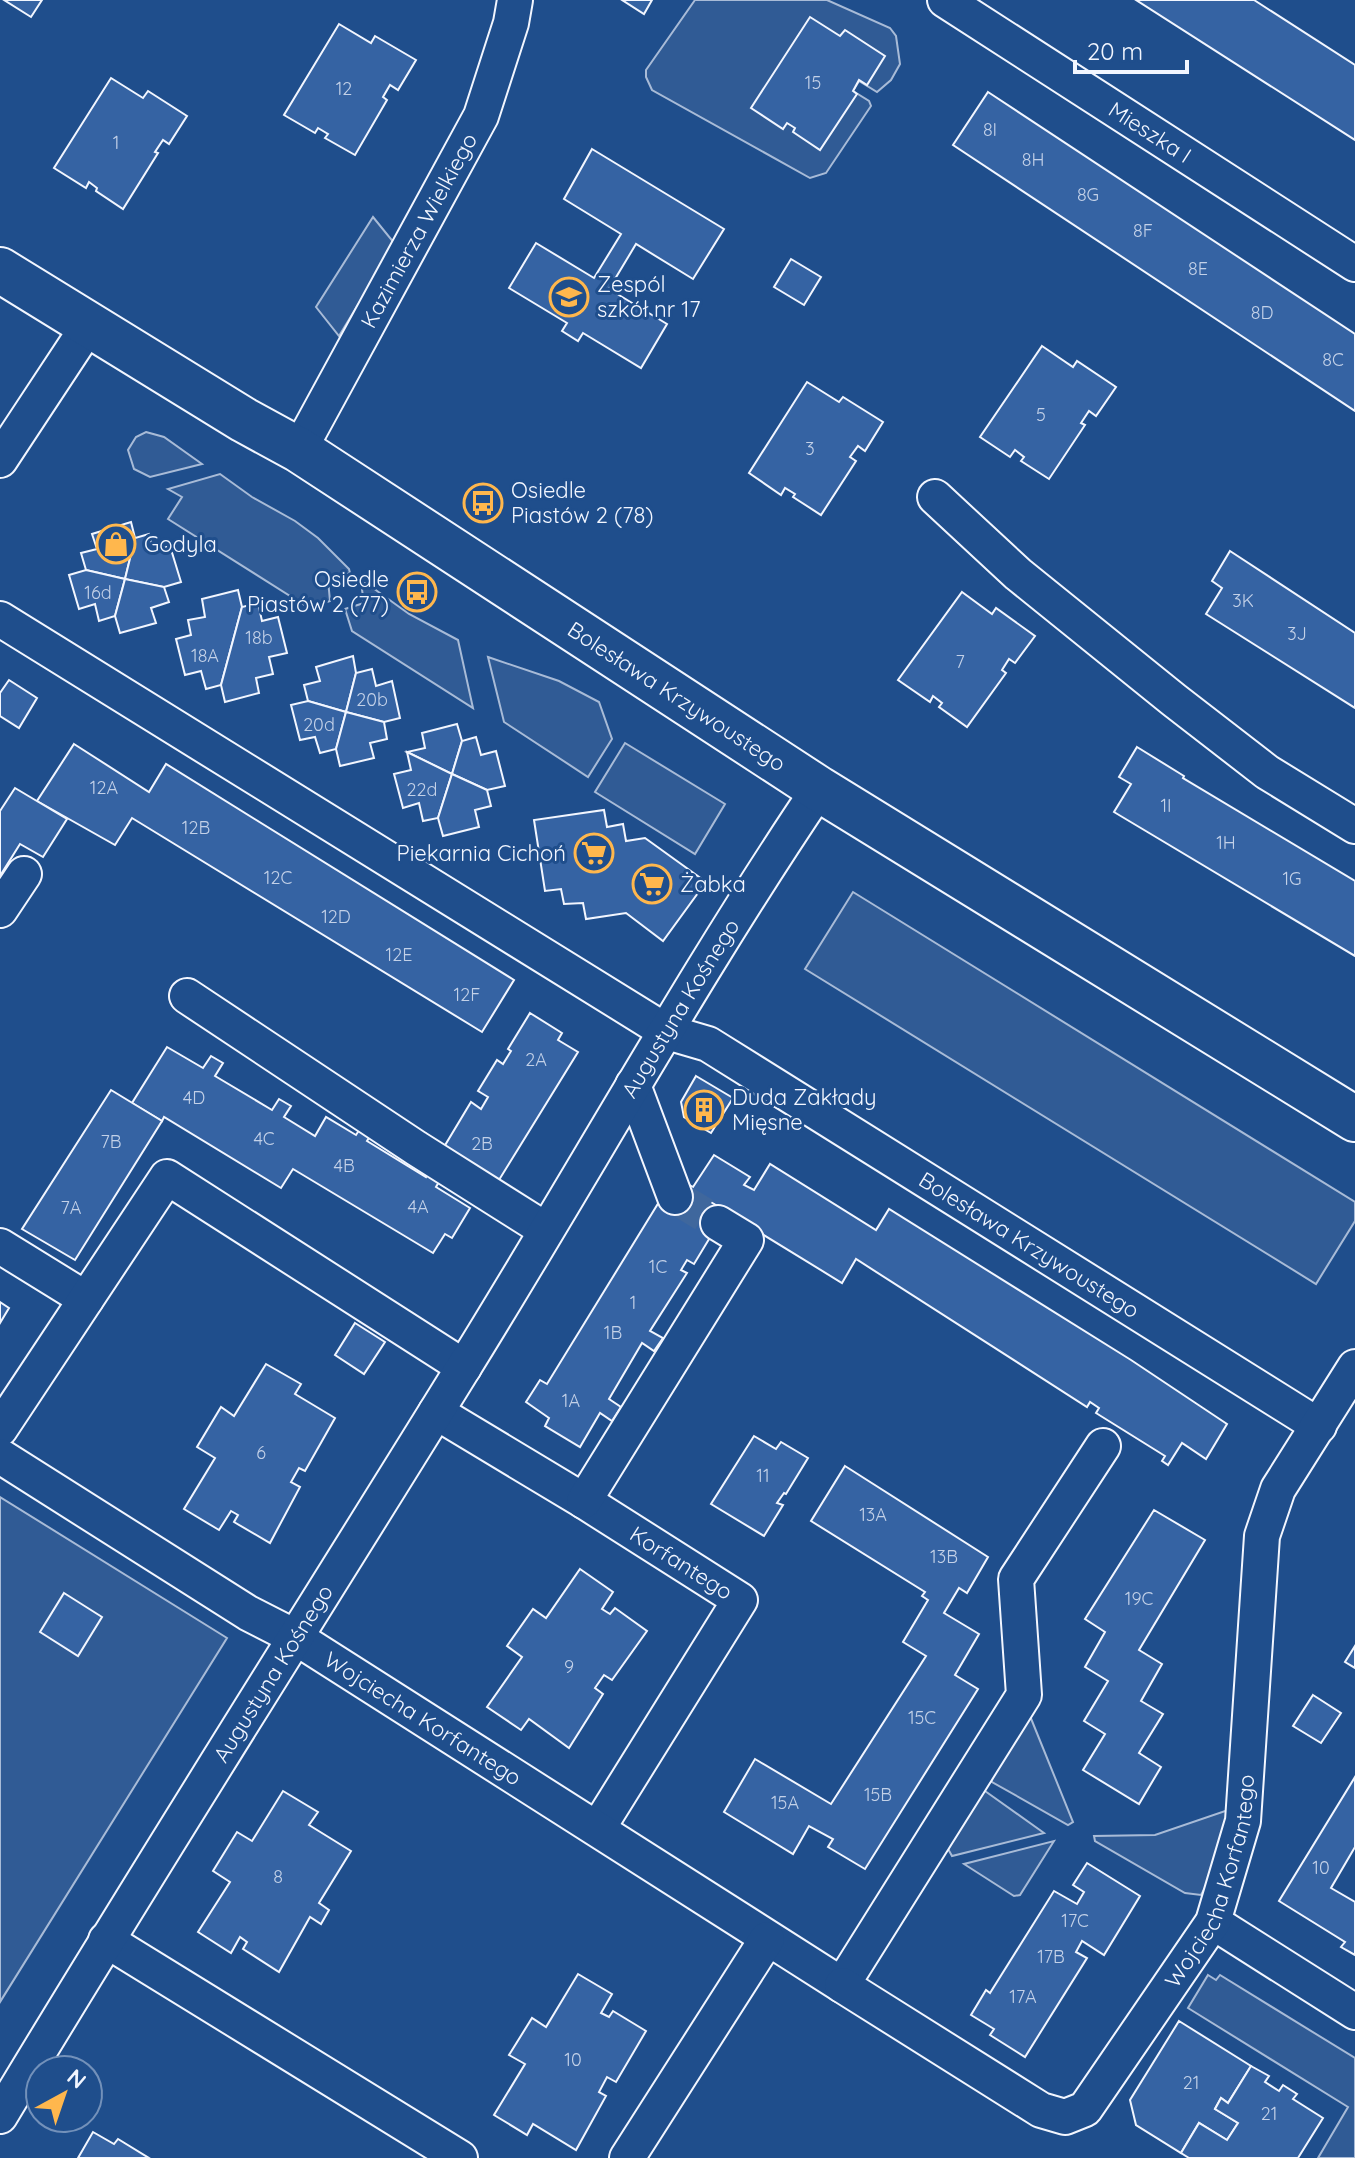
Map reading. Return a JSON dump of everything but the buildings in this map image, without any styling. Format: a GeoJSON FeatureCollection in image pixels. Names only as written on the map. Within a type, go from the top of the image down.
{"type":"FeatureCollection","features":[{"type":"Feature","properties":{"kind":"street","name":"Kazimierza Wielkiego"},"geometry":{"type":"LineString","coordinates":[[299,450],[481,116],[511,23],[515,0]]}},
{"type":"Feature","properties":{"kind":"street","name":"Mieszka I"},"geometry":{"type":"LineString","coordinates":[[945,0],[1355,264]]}},
{"type":"Feature","properties":{"kind":"street","name":"Bolesława Krzywoustego"},"geometry":{"type":"LineString","coordinates":[[0,270],[299,450],[819,789],[1355,1119]]}},
{"type":"Feature","properties":{"kind":"street"},"geometry":{"type":"LineString","coordinates":[[0,460],[89,325]]}},
{"type":"Feature","properties":{"kind":"street"},"geometry":{"type":"LineString","coordinates":[[935,497],[1018,574],[1174,700],[1267,772],[1355,826]]}},
{"type":"Feature","properties":{"kind":"street","name":"Bolesława Krzywoustego"},"geometry":{"type":"LineString","coordinates":[[0,619],[667,1032],[708,1044],[1319,1426]]}},
{"type":"Feature","properties":{"kind":"street","name":"Augustyna Kośnego"},"geometry":{"type":"LineString","coordinates":[[0,2116],[106,1940],[464,1367],[633,1085],[819,789]]}},
{"type":"Feature","properties":{"kind":"street"},"geometry":{"type":"LineString","coordinates":[[0,910],[24,874]]}},
{"type":"Feature","properties":{"kind":"street"},"geometry":{"type":"LineString","coordinates":[[187,996],[546,1230]]}},
{"type":"Feature","properties":{"kind":"street"},"geometry":{"type":"LineString","coordinates":[[633,1085],[675,1197]]}},
{"type":"Feature","properties":{"kind":"street"},"geometry":{"type":"LineString","coordinates":[[0,1429],[167,1177],[464,1367]]}},
{"type":"Feature","properties":{"kind":"street"},"geometry":{"type":"LineString","coordinates":[[584,1501],[746,1240],[718,1223]]}},
{"type":"Feature","properties":{"kind":"street"},"geometry":{"type":"LineString","coordinates":[[0,1246],[86,1299]]}},
{"type":"Feature","properties":{"kind":"street","name":"Wojciecha Korfantego"},"geometry":{"type":"LineString","coordinates":[[0,1456],[248,1613],[295,1637],[1041,2110],[1065,2117],[1085,2109],[1213,1922],[1243,1821],[1262,1536],[1278,1489],[1355,1367]]}},
{"type":"Feature","properties":{"kind":"street","name":"Korfantego"},"geometry":{"type":"LineString","coordinates":[[436,1412],[740,1600],[598,1828]]}},
{"type":"Feature","properties":{"kind":"street"},"geometry":{"type":"LineString","coordinates":[[842,1985],[1024,1695],[1016,1579],[1103,1446]]}},
{"type":"Feature","properties":{"kind":"street"},"geometry":{"type":"LineString","coordinates":[[1213,1922],[1355,2012]]}},
{"type":"Feature","properties":{"kind":"street"},"geometry":{"type":"LineString","coordinates":[[627,2158],[767,1939]]}},
{"type":"Feature","properties":{"kind":"street"},"geometry":{"type":"LineString","coordinates":[[106,1940],[460,2158]]}},
{"type":"Feature","properties":{"kind":"shaded area"},"geometry":{"type":"Polygon","coordinates":[[[695,0],[827,0],[890,28],[896,36],[900,64],[891,80],[877,92],[859,81],[853,91],[869,101],[871,106],[826,173],[810,178],[652,90],[646,70],[695,0]]]}},
{"type":"Feature","properties":{"kind":"shaded area"},"geometry":{"type":"Polygon","coordinates":[[[373,217],[395,244],[339,336],[316,307],[373,217]]]}},
{"type":"Feature","properties":{"kind":"shaded area"},"geometry":{"type":"Polygon","coordinates":[[[146,432],[164,437],[202,464],[150,477],[134,469],[128,450],[136,437],[146,432]]]}},
{"type":"Feature","properties":{"kind":"shaded area"},"geometry":{"type":"Polygon","coordinates":[[[220,474],[252,497],[295,521],[318,538],[349,569],[350,573],[328,580],[330,601],[309,608],[168,519],[182,497],[168,489],[220,474]]]}},
{"type":"Feature","properties":{"kind":"shaded area"},"geometry":{"type":"Polygon","coordinates":[[[361,583],[366,583],[409,614],[458,640],[473,708],[352,631],[345,609],[364,603],[361,583]]]}},
{"type":"Feature","properties":{"kind":"shaded area"},"geometry":{"type":"Polygon","coordinates":[[[488,657],[559,681],[599,702],[612,739],[588,777],[504,722],[488,657]]]}},
{"type":"Feature","properties":{"kind":"shaded area"},"geometry":{"type":"Polygon","coordinates":[[[625,743],[725,804],[695,854],[595,792],[625,743]]]}},
{"type":"Feature","properties":{"kind":"shaded area"},"geometry":{"type":"Polygon","coordinates":[[[853,892],[1355,1202],[1355,1221],[1316,1284],[805,969],[853,892]]]}},
{"type":"Feature","properties":{"kind":"shaded area"},"geometry":{"type":"Polygon","coordinates":[[[0,1497],[227,1638],[0,2002],[0,1497]]]}},
{"type":"Feature","properties":{"kind":"shaded area"},"geometry":{"type":"Polygon","coordinates":[[[1030,1716],[1073,1822],[1068,1825],[992,1782],[989,1775],[1030,1716]]]}},
{"type":"Feature","properties":{"kind":"shaded area"},"geometry":{"type":"Polygon","coordinates":[[[985,1791],[1044,1833],[952,1856],[947,1847],[978,1793],[985,1791]]]}},
{"type":"Feature","properties":{"kind":"shaded area"},"geometry":{"type":"Polygon","coordinates":[[[1231,1809],[1220,1860],[1201,1895],[1185,1893],[1095,1841],[1094,1836],[1155,1835],[1231,1809]]]}},
{"type":"Feature","properties":{"kind":"shaded area"},"geometry":{"type":"Polygon","coordinates":[[[1054,1841],[1020,1895],[1014,1896],[964,1864],[1054,1841]]]}},
{"type":"Feature","properties":{"kind":"shaded area"},"geometry":{"type":"Polygon","coordinates":[[[1208,1975],[1216,1980],[1220,1975],[1355,2058],[1355,2158],[1318,2158],[1348,2107],[1188,2008],[1208,1975]]]}},
{"type":"Feature","properties":{"kind":"tunnel"},"geometry":{"type":"LineString","coordinates":[[675,1197],[718,1223]]}},
{"type":"Feature","properties":{"kind":"place","name":"Zespól szkół nr 17"},"geometry":{"type":"Point","coordinates":[569,297]}},
{"type":"Feature","properties":{"kind":"place","name":"Osiedle Piastów 2 (78)"},"geometry":{"type":"Point","coordinates":[483,503]}},
{"type":"Feature","properties":{"kind":"place","name":"Godyla"},"geometry":{"type":"Point","coordinates":[116,544]}},
{"type":"Feature","properties":{"kind":"place","name":"Osiedle Piastów 2 (77)"},"geometry":{"type":"Point","coordinates":[417,592]}},
{"type":"Feature","properties":{"kind":"place","name":"Piekarnia Cichoń"},"geometry":{"type":"Point","coordinates":[594,853]}},
{"type":"Feature","properties":{"kind":"place","name":"Żabka"},"geometry":{"type":"Point","coordinates":[652,884]}},
{"type":"Feature","properties":{"kind":"place","name":"Duda Zakłady Mięsne"},"geometry":{"type":"Point","coordinates":[704,1110]}}]}
